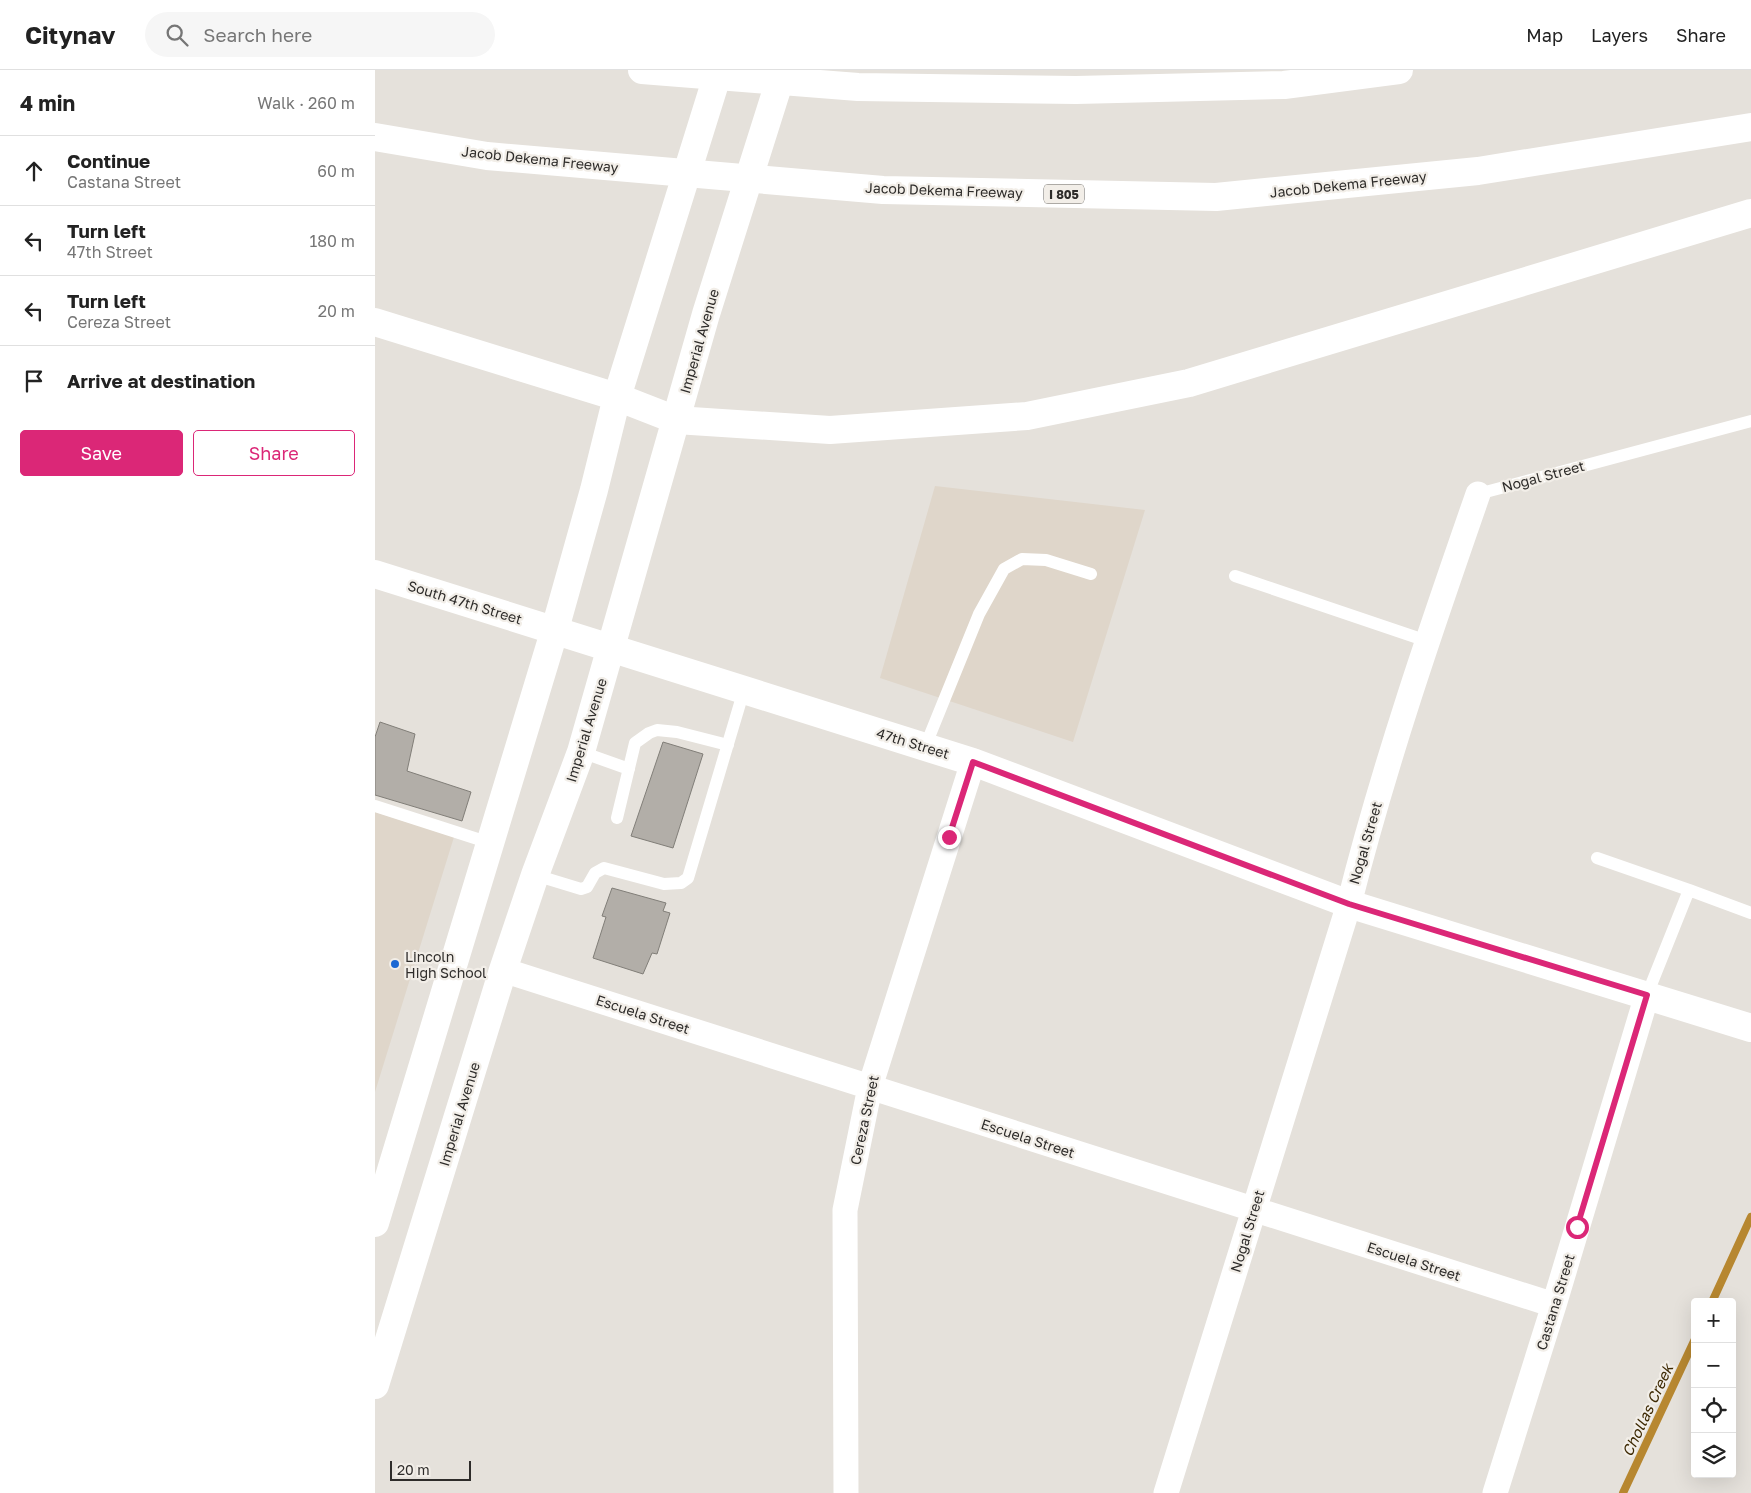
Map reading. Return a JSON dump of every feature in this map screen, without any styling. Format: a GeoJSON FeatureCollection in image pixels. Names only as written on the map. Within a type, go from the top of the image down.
{"type":"FeatureCollection","features":[{"type":"Feature","properties":{"kind":"main road"},"geometry":{"type":"LineString","coordinates":[[641,70],[858,87],[1076,90],[1284,85],[1399,70]]}},
{"type":"Feature","properties":{"kind":"main road"},"geometry":{"type":"LineString","coordinates":[[375,1222],[555,629],[595,490],[617,397],[719,70]]}},
{"type":"Feature","properties":{"kind":"main road","name":"Imperial Avenue"},"geometry":{"type":"LineString","coordinates":[[375,1385],[503,970],[535,875],[581,752],[706,314],[783,70]]}},
{"type":"Feature","properties":{"kind":"main road","name":"Jacob Dekema Freeway"},"geometry":{"type":"LineString","coordinates":[[375,136],[487,156],[883,190],[1216,197],[1478,171],[1751,127]]}},
{"type":"Feature","properties":{"kind":"main road"},"geometry":{"type":"LineString","coordinates":[[375,322],[617,397],[676,420],[830,430],[1027,416],[1189,384],[1751,213]]}},
{"type":"Feature","properties":{"kind":"main road","name":"South 47th Street"},"geometry":{"type":"LineString","coordinates":[[375,574],[555,629]]}},
{"type":"Feature","properties":{"kind":"main road","name":"47th Street"},"geometry":{"type":"LineString","coordinates":[[555,629],[611,649],[973,762],[1349,904],[1751,1028]]}},
{"type":"Feature","properties":{"kind":"street","name":"Nogal Street"},"geometry":{"type":"LineString","coordinates":[[1166,1493],[1349,904],[1365,839],[1427,641],[1478,494]]}},
{"type":"Feature","properties":{"kind":"street","name":"Cereza Street"},"geometry":{"type":"LineString","coordinates":[[846,1493],[845,1210],[870,1087],[973,762]]}},
{"type":"Feature","properties":{"kind":"street","name":"Escuela Street"},"geometry":{"type":"LineString","coordinates":[[503,970],[1554,1305]]}},
{"type":"Feature","properties":{"kind":"street","name":"Castana Street"},"geometry":{"type":"LineString","coordinates":[[1495,1493],[1554,1305],[1647,995]]}},
{"type":"Feature","properties":{"kind":"lane","name":"Nogal Street"},"geometry":{"type":"LineString","coordinates":[[1478,494],[1751,421]]}},
{"type":"Feature","properties":{"kind":"lane"},"geometry":{"type":"LineString","coordinates":[[925,747],[979,614],[1004,569],[1022,559],[1046,560],[1091,574]]}},
{"type":"Feature","properties":{"kind":"lane"},"geometry":{"type":"LineString","coordinates":[[1235,576],[1427,641]]}},
{"type":"Feature","properties":{"kind":"lane"},"geometry":{"type":"LineString","coordinates":[[535,875],[581,888],[587,887],[595,873],[604,868],[664,884],[681,883],[688,878],[744,690]]}},
{"type":"Feature","properties":{"kind":"lane"},"geometry":{"type":"LineString","coordinates":[[617,818],[635,743],[649,733],[657,730],[677,732],[728,745]]}},
{"type":"Feature","properties":{"kind":"lane"},"geometry":{"type":"LineString","coordinates":[[581,752],[629,769]]}},
{"type":"Feature","properties":{"kind":"lane"},"geometry":{"type":"LineString","coordinates":[[375,806],[490,843]]}},
{"type":"Feature","properties":{"kind":"lane"},"geometry":{"type":"LineString","coordinates":[[1597,858],[1751,913]]}},
{"type":"Feature","properties":{"kind":"lane"},"geometry":{"type":"LineString","coordinates":[[1647,995],[1689,890]]}},
{"type":"Feature","properties":{"kind":"shaded area"},"geometry":{"type":"Polygon","coordinates":[[[935,486],[1145,510],[1073,742],[880,678],[935,486]]]}},
{"type":"Feature","properties":{"kind":"shaded area","name":"Lincoln High School"},"geometry":{"type":"Polygon","coordinates":[[[375,812],[454,837],[375,1092],[375,812]]]}},
{"type":"Feature","properties":{"kind":"building"},"geometry":{"type":"Polygon","coordinates":[[[380,722],[415,734],[407,771],[471,792],[462,821],[375,795],[375,737],[380,722]]]}},
{"type":"Feature","properties":{"kind":"building"},"geometry":{"type":"Polygon","coordinates":[[[663,742],[703,754],[673,848],[631,836],[663,742]]]}},
{"type":"Feature","properties":{"kind":"building"},"geometry":{"type":"Polygon","coordinates":[[[612,888],[666,903],[663,911],[670,913],[657,954],[652,953],[643,974],[593,958],[606,917],[602,916],[612,888]]]}},
{"type":"Feature","properties":{"kind":"waterway","name":"Chollas Creek"},"geometry":{"type":"LineString","coordinates":[[1714,1298],[1751,1217]]}},
{"type":"Feature","properties":{"kind":"waterway","name":"Chollas Creek"},"geometry":{"type":"LineString","coordinates":[[1623,1493],[1693,1343]]}},
{"type":"Feature","properties":{"kind":"place","name":"Lincoln High School"},"geometry":{"type":"Point","coordinates":[395,964]}},
{"type":"Feature","properties":{"kind":"route"},"geometry":{"type":"LineString","coordinates":[[949,837],[973,762],[1349,904],[1647,995],[1577,1227]]}}]}
